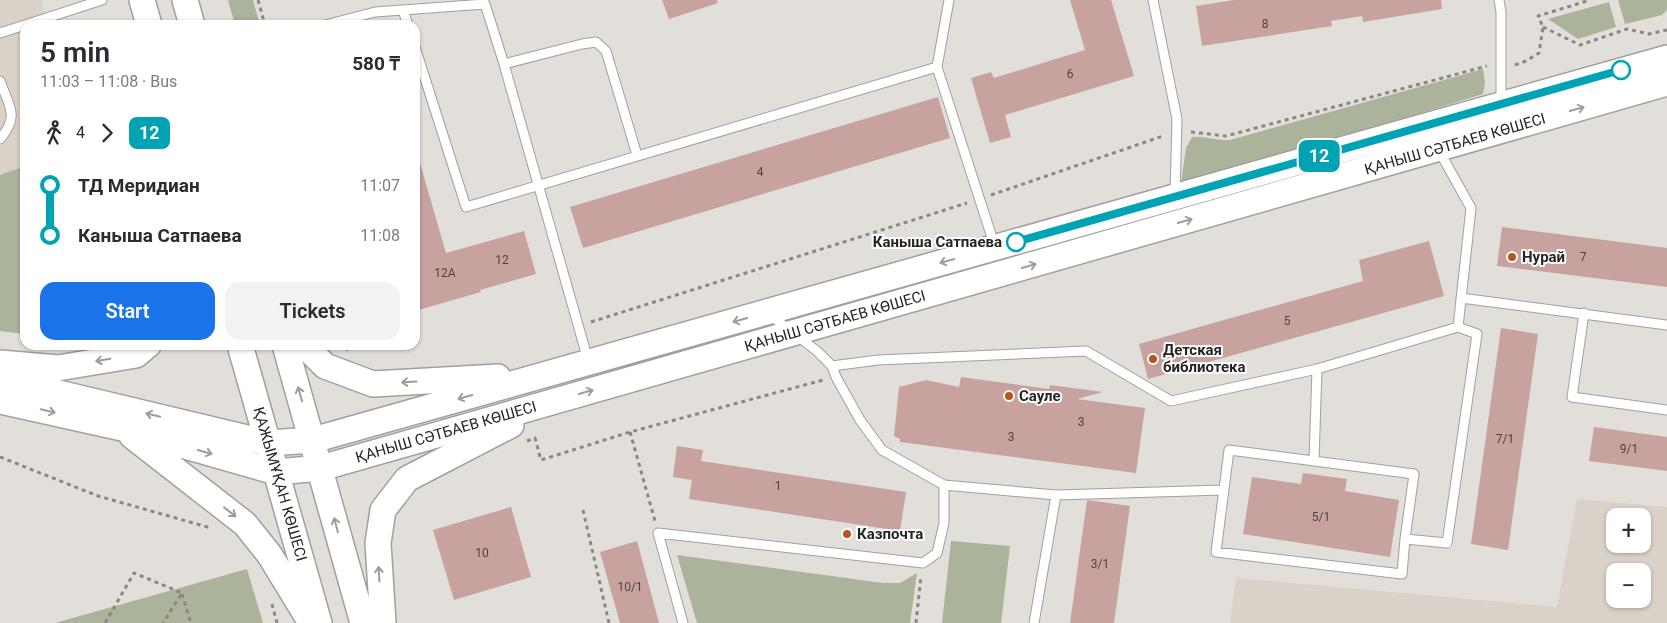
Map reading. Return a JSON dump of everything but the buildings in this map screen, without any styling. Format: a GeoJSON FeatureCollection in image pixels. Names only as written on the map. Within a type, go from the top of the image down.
{"type":"FeatureCollection","features":[{"type":"Feature","properties":{"kind":"main road"},"geometry":{"type":"LineString","coordinates":[[142,0],[148,20]]}},
{"type":"Feature","properties":{"kind":"main road"},"geometry":{"type":"LineString","coordinates":[[185,0],[191,20]]}},
{"type":"Feature","properties":{"kind":"main road","name":"ҚАНЫШ СӘТБАЕВ КӨШЕСІ"},"geometry":{"type":"LineString","coordinates":[[0,401],[122,428],[276,472],[321,468],[794,333],[1175,197],[1667,58]]}},
{"type":"Feature","properties":{"kind":"main road","name":"ҚАНЫШ СӘТБАЕВ КӨШЕСІ"},"geometry":{"type":"LineString","coordinates":[[0,379],[268,443],[313,440],[767,312],[1000,260],[1438,149],[1667,84]]}},
{"type":"Feature","properties":{"kind":"main road"},"geometry":{"type":"LineString","coordinates":[[0,363],[58,368],[136,355],[142,350]]}},
{"type":"Feature","properties":{"kind":"main road","name":"ҚАЖЫМҰҚАН КӨШЕСІ"},"geometry":{"type":"LineString","coordinates":[[241,350],[319,623]]}},
{"type":"Feature","properties":{"kind":"main road"},"geometry":{"type":"LineString","coordinates":[[287,350],[363,623]]}},
{"type":"Feature","properties":{"kind":"main road"},"geometry":{"type":"LineString","coordinates":[[310,350],[326,366],[374,384],[546,375]]}},
{"type":"Feature","properties":{"kind":"main road"},"geometry":{"type":"LineString","coordinates":[[383,623],[378,543],[383,510],[407,479],[558,400]]}},
{"type":"Feature","properties":{"kind":"main road"},"geometry":{"type":"LineString","coordinates":[[122,428],[245,524],[269,554],[311,623]]}},
{"type":"Feature","properties":{"kind":"lane"},"geometry":{"type":"LineString","coordinates":[[40,20],[102,0]]}},
{"type":"Feature","properties":{"kind":"lane"},"geometry":{"type":"LineString","coordinates":[[344,20],[375,12],[403,10],[445,3],[485,4],[494,0]]}},
{"type":"Feature","properties":{"kind":"lane"},"geometry":{"type":"LineString","coordinates":[[949,0],[937,67],[1000,260]]}},
{"type":"Feature","properties":{"kind":"lane"},"geometry":{"type":"LineString","coordinates":[[1153,0],[1177,119],[1175,197]]}},
{"type":"Feature","properties":{"kind":"lane"},"geometry":{"type":"LineString","coordinates":[[1499,0],[1501,12],[1501,104]]}},
{"type":"Feature","properties":{"kind":"lane"},"geometry":{"type":"LineString","coordinates":[[485,4],[504,64],[589,362]]}},
{"type":"Feature","properties":{"kind":"lane"},"geometry":{"type":"LineString","coordinates":[[403,10],[406,20]]}},
{"type":"Feature","properties":{"kind":"lane"},"geometry":{"type":"LineString","coordinates":[[0,33],[20,27]]}},
{"type":"Feature","properties":{"kind":"lane"},"geometry":{"type":"LineString","coordinates":[[504,64],[596,42],[606,51],[637,155]]}},
{"type":"Feature","properties":{"kind":"lane"},"geometry":{"type":"LineString","coordinates":[[420,63],[466,207],[937,67]]}},
{"type":"Feature","properties":{"kind":"lane"},"geometry":{"type":"LineString","coordinates":[[0,81],[12,116],[9,129],[0,139]]}},
{"type":"Feature","properties":{"kind":"lane"},"geometry":{"type":"LineString","coordinates":[[1438,149],[1471,208],[1458,327]]}},
{"type":"Feature","properties":{"kind":"lane"},"geometry":{"type":"LineString","coordinates":[[1461,298],[1667,325]]}},
{"type":"Feature","properties":{"kind":"lane"},"geometry":{"type":"LineString","coordinates":[[767,312],[817,351],[832,366],[836,377],[860,420],[882,450],[944,485],[1056,495],[1224,490]]}},
{"type":"Feature","properties":{"kind":"lane"},"geometry":{"type":"LineString","coordinates":[[1584,313],[1572,397],[1667,410]]}},
{"type":"Feature","properties":{"kind":"lane"},"geometry":{"type":"LineString","coordinates":[[832,366],[878,360],[1086,350],[1171,401],[1317,369],[1458,327],[1477,334],[1447,543],[1405,539]]}},
{"type":"Feature","properties":{"kind":"lane"},"geometry":{"type":"LineString","coordinates":[[1314,461],[1317,369]]}},
{"type":"Feature","properties":{"kind":"lane"},"geometry":{"type":"LineString","coordinates":[[1229,450],[1314,461],[1414,474],[1402,574],[1216,552],[1229,450]]}},
{"type":"Feature","properties":{"kind":"lane"},"geometry":{"type":"LineString","coordinates":[[682,623],[658,533],[923,563],[937,553],[944,522],[944,485]]}},
{"type":"Feature","properties":{"kind":"lane"},"geometry":{"type":"LineString","coordinates":[[1034,623],[1056,495]]}},
{"type":"Feature","properties":{"kind":"path"},"geometry":{"type":"LineString","coordinates":[[258,0],[264,20]]}},
{"type":"Feature","properties":{"kind":"path"},"geometry":{"type":"LineString","coordinates":[[579,326],[980,199],[1177,131],[1226,136],[1501,62],[1513,66],[1539,53],[1543,27],[1538,16],[1590,0]]}},
{"type":"Feature","properties":{"kind":"path"},"geometry":{"type":"LineString","coordinates":[[1543,27],[1580,45],[1627,29],[1649,34],[1667,30]]}},
{"type":"Feature","properties":{"kind":"path"},"geometry":{"type":"LineString","coordinates":[[526,441],[535,438],[541,460],[630,432],[836,377]]}},
{"type":"Feature","properties":{"kind":"path"},"geometry":{"type":"LineString","coordinates":[[630,432],[658,533]]}},
{"type":"Feature","properties":{"kind":"path"},"geometry":{"type":"LineString","coordinates":[[0,457],[98,496],[220,530]]}},
{"type":"Feature","properties":{"kind":"path"},"geometry":{"type":"LineString","coordinates":[[583,510],[609,623]]}},
{"type":"Feature","properties":{"kind":"path"},"geometry":{"type":"LineString","coordinates":[[916,623],[923,563]]}},
{"type":"Feature","properties":{"kind":"path"},"geometry":{"type":"LineString","coordinates":[[105,623],[134,573],[182,593]]}},
{"type":"Feature","properties":{"kind":"path"},"geometry":{"type":"LineString","coordinates":[[163,623],[182,593]]}},
{"type":"Feature","properties":{"kind":"path"},"geometry":{"type":"LineString","coordinates":[[182,593],[191,623]]}},
{"type":"Feature","properties":{"kind":"path"},"geometry":{"type":"LineString","coordinates":[[270,596],[277,623]]}},
{"type":"Feature","properties":{"kind":"shaded area"},"geometry":{"type":"Polygon","coordinates":[[[0,0],[41,0],[46,20],[20,20],[20,333],[0,331],[0,0]]]}},
{"type":"Feature","properties":{"kind":"shaded area"},"geometry":{"type":"Polygon","coordinates":[[[1577,499],[1667,507],[1667,623],[1230,623],[1236,578],[1557,607],[1577,499]]]}},
{"type":"Feature","properties":{"kind":"green space"},"geometry":{"type":"Polygon","coordinates":[[[228,0],[253,0],[259,20],[234,20],[228,0]]]}},
{"type":"Feature","properties":{"kind":"green space"},"geometry":{"type":"Polygon","coordinates":[[[1618,0],[1667,0],[1667,10],[1662,15],[1625,24],[1618,0]]]}},
{"type":"Feature","properties":{"kind":"green space"},"geometry":{"type":"Polygon","coordinates":[[[1609,2],[1616,27],[1578,39],[1548,19],[1609,2]]]}},
{"type":"Feature","properties":{"kind":"green space"},"geometry":{"type":"Polygon","coordinates":[[[1483,69],[1485,82],[1483,94],[1182,187],[1186,148],[1192,137],[1230,140],[1483,69]]]}},
{"type":"Feature","properties":{"kind":"green space"},"geometry":{"type":"Polygon","coordinates":[[[20,168],[20,333],[0,331],[0,175],[20,168]]]}},
{"type":"Feature","properties":{"kind":"green space"},"geometry":{"type":"Polygon","coordinates":[[[951,541],[1010,546],[1001,623],[942,623],[951,541]]]}},
{"type":"Feature","properties":{"kind":"green space"},"geometry":{"type":"Polygon","coordinates":[[[677,555],[883,583],[900,583],[917,573],[910,623],[697,623],[677,555]]]}},
{"type":"Feature","properties":{"kind":"green space"},"geometry":{"type":"Polygon","coordinates":[[[247,569],[263,623],[55,623],[247,569]]]}},
{"type":"Feature","properties":{"kind":"bus line","name":"12"},"geometry":{"type":"LineString","coordinates":[[1016,242],[1621,70]]}},
{"type":"Feature","properties":{"kind":"place","name":"Каныша Сатпаева"},"geometry":{"type":"Point","coordinates":[1016,242]}},
{"type":"Feature","properties":{"kind":"place","name":"Нурай"},"geometry":{"type":"Point","coordinates":[1512,257]}},
{"type":"Feature","properties":{"kind":"place","name":"Детская библиотека"},"geometry":{"type":"Point","coordinates":[1153,359]}},
{"type":"Feature","properties":{"kind":"place","name":"Сауле"},"geometry":{"type":"Point","coordinates":[1009,396]}},
{"type":"Feature","properties":{"kind":"place","name":"Казпочта"},"geometry":{"type":"Point","coordinates":[847,534]}}]}
